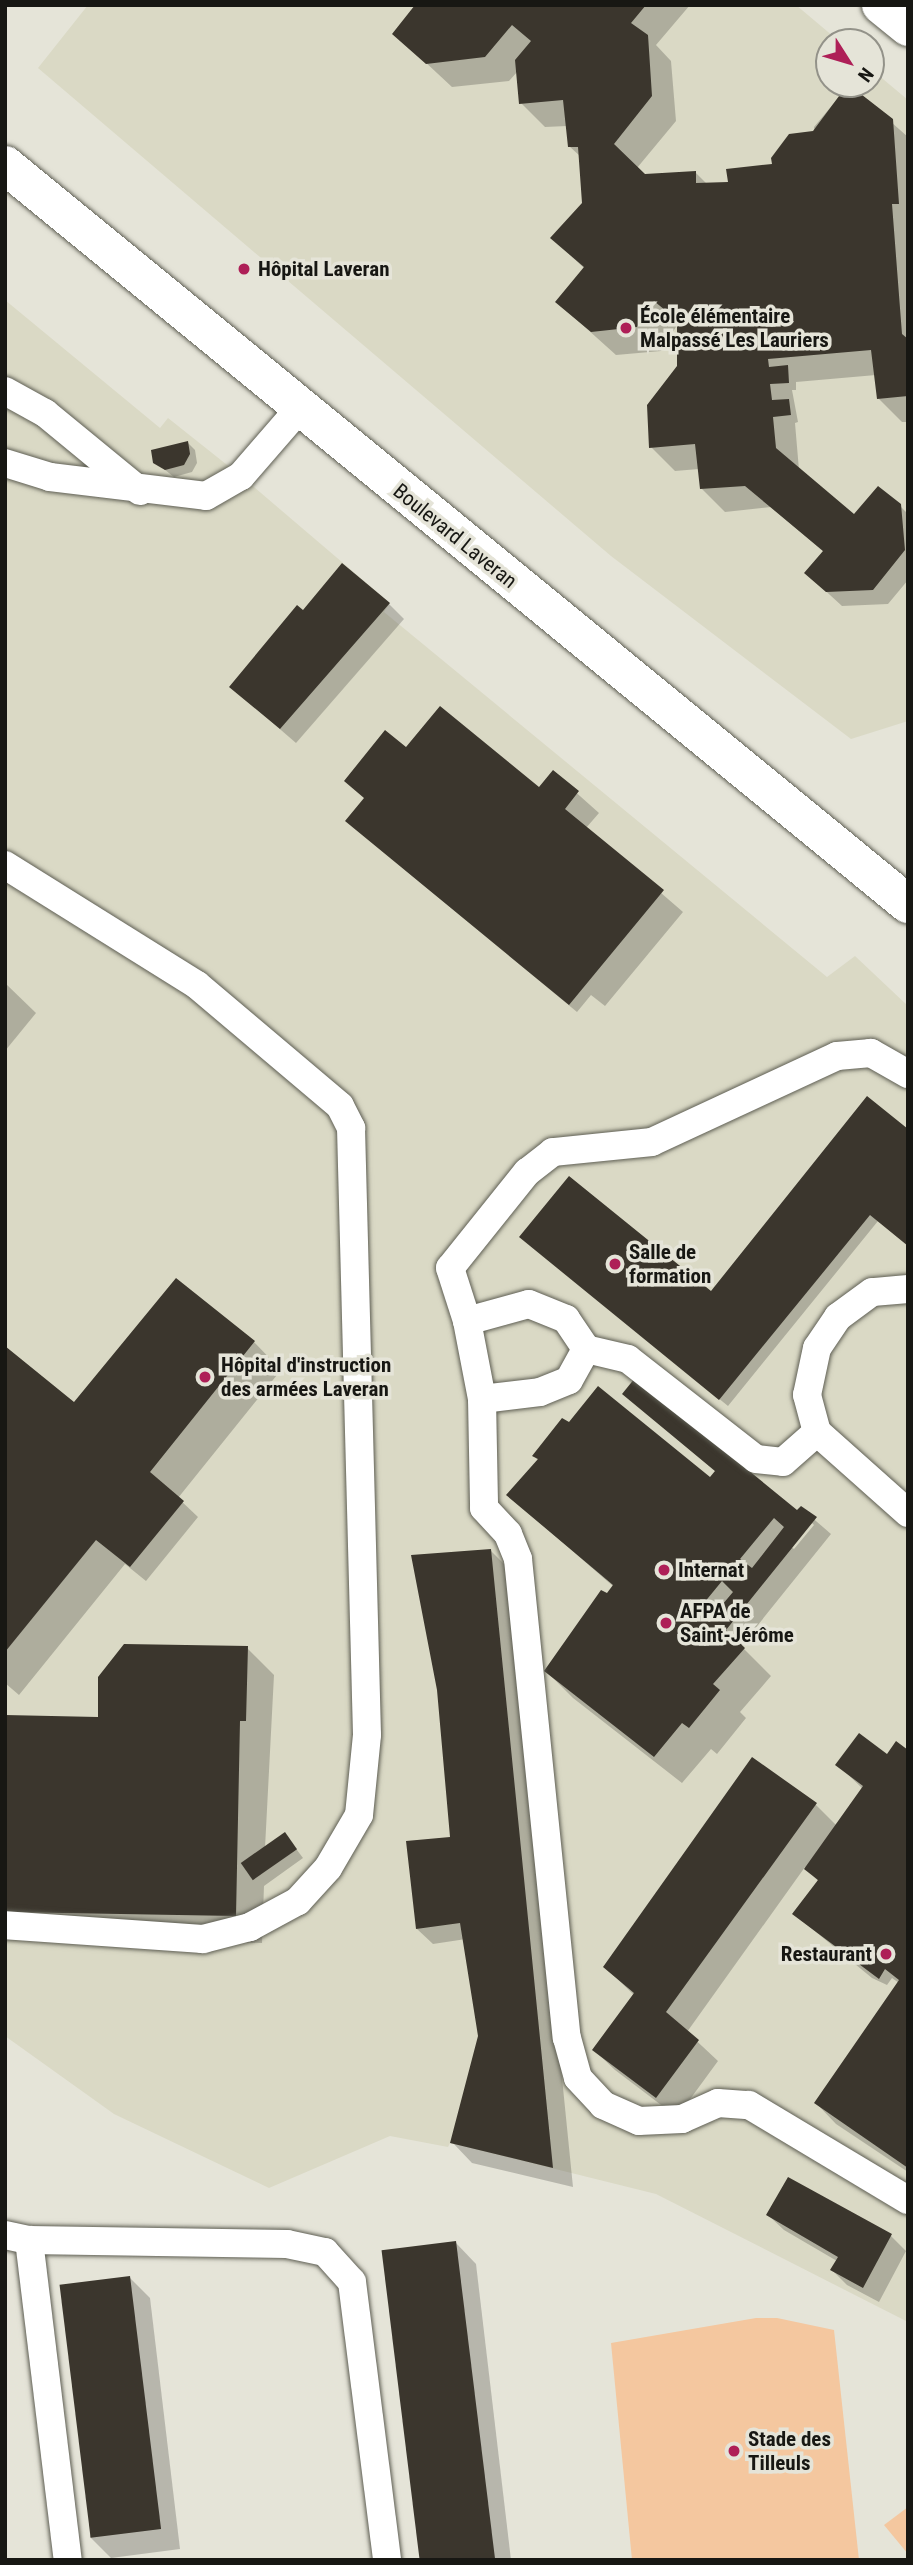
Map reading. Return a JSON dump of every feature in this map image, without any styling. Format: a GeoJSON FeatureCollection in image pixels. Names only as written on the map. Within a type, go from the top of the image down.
{"type":"FeatureCollection","features":[{"type":"Feature","properties":{"kind":"street"},"geometry":{"type":"LineString","coordinates":[[881,5],[908,27]]}},
{"type":"Feature","properties":{"kind":"street","name":"Boulevard Laveran"},"geometry":{"type":"LineString","coordinates":[[5,165],[299,409],[908,904]]}},
{"type":"Feature","properties":{"kind":"lane"},"geometry":{"type":"LineString","coordinates":[[5,391],[45,413],[140,491]]}},
{"type":"Feature","properties":{"kind":"lane"},"geometry":{"type":"LineString","coordinates":[[5,463],[50,477],[140,491],[206,496],[241,476],[299,409]]}},
{"type":"Feature","properties":{"kind":"lane"},"geometry":{"type":"LineString","coordinates":[[5,1925],[203,1939],[250,1927],[298,1901],[328,1868],[359,1815],[367,1735],[351,1128],[340,1106],[197,985],[8,862]]}},
{"type":"Feature","properties":{"kind":"lane"},"geometry":{"type":"LineString","coordinates":[[908,1073],[871,1053],[837,1056],[652,1143],[553,1152],[527,1172],[450,1268],[467,1321],[482,1399],[484,1508],[508,1534],[518,1559],[567,2038],[578,2078],[603,2105],[639,2121],[682,2119],[718,2103],[749,2105],[908,2200]]}},
{"type":"Feature","properties":{"kind":"lane"},"geometry":{"type":"LineString","coordinates":[[908,1289],[872,1292],[838,1317],[817,1348],[807,1395],[817,1432],[908,1513]]}},
{"type":"Feature","properties":{"kind":"lane"},"geometry":{"type":"LineString","coordinates":[[467,1321],[529,1304],[566,1319],[586,1349],[628,1359],[756,1459],[783,1462],[817,1432]]}},
{"type":"Feature","properties":{"kind":"lane"},"geometry":{"type":"LineString","coordinates":[[482,1399],[540,1392],[569,1380],[586,1349]]}},
{"type":"Feature","properties":{"kind":"lane"},"geometry":{"type":"LineString","coordinates":[[68,2560],[17,2237],[287,2244],[325,2252],[352,2282],[387,2560]]}},
{"type":"Feature","properties":{"kind":"shaded area","name":"École élémentaire Malpassé Les Lauriers"},"geometry":{"type":"Polygon","coordinates":[[[88,5],[796,5],[823,28],[815,28],[815,98],[885,98],[885,81],[908,100],[908,721],[851,739],[611,556],[38,68],[88,5]]]}},
{"type":"Feature","properties":{"kind":"shaded area"},"geometry":{"type":"Polygon","coordinates":[[[5,300],[160,428],[168,418],[241,476],[390,603],[384,612],[827,977],[855,956],[908,1006],[908,2322],[656,2194],[450,2143],[448,2147],[390,2136],[269,2188],[114,2114],[5,2036],[5,300]]]}},
{"type":"Feature","properties":{"kind":"shaded area","name":"Stade des Tilleuls"},"geometry":{"type":"Polygon","coordinates":[[[756,2318],[777,2318],[834,2330],[859,2560],[632,2560],[611,2343],[756,2318]]]}},
{"type":"Feature","properties":{"kind":"shaded area"},"geometry":{"type":"Polygon","coordinates":[[[908,2507],[908,2554],[884,2525],[908,2507]]]}},
{"type":"Feature","properties":{"kind":"building"},"geometry":{"type":"Polygon","coordinates":[[[415,5],[646,5],[631,23],[648,35],[652,96],[614,144],[645,174],[696,171],[696,183],[728,182],[726,169],[772,164],[771,158],[789,134],[813,131],[838,98],[866,98],[893,119],[899,204],[892,204],[902,334],[908,339],[908,396],[877,399],[871,350],[768,359],[769,367],[788,365],[789,383],[770,384],[772,400],[789,399],[791,415],[773,417],[776,448],[854,514],[878,486],[901,504],[905,550],[873,590],[826,592],[804,573],[823,551],[745,486],[700,489],[695,444],[649,448],[647,405],[677,366],[677,320],[654,301],[637,327],[591,332],[555,302],[584,267],[550,238],[582,203],[578,147],[568,147],[563,100],[519,104],[515,60],[531,41],[512,25],[485,57],[426,64],[392,34],[415,5]]]}},
{"type":"Feature","properties":{"kind":"building"},"geometry":{"type":"Polygon","coordinates":[[[188,441],[190,454],[184,465],[165,470],[153,463],[151,450],[188,441]]]}},
{"type":"Feature","properties":{"kind":"building"},"geometry":{"type":"Polygon","coordinates":[[[342,563],[390,603],[280,729],[229,687],[297,605],[303,610],[342,563]]]}},
{"type":"Feature","properties":{"kind":"building"},"geometry":{"type":"Polygon","coordinates":[[[440,706],[539,787],[553,770],[579,791],[565,809],[664,890],[569,1005],[345,821],[364,798],[344,781],[385,730],[406,747],[440,706]]]}},
{"type":"Feature","properties":{"kind":"building"},"geometry":{"type":"Polygon","coordinates":[[[867,1096],[908,1129],[908,1246],[870,1215],[719,1400],[519,1237],[569,1176],[711,1291],[867,1096]]]}},
{"type":"Feature","properties":{"kind":"building"},"geometry":{"type":"Polygon","coordinates":[[[176,1278],[255,1341],[150,1472],[184,1501],[130,1567],[96,1540],[5,1652],[5,1346],[74,1402],[176,1278]]]}},
{"type":"Feature","properties":{"kind":"building","name":"Internat"},"geometry":{"type":"Polygon","coordinates":[[[635,1378],[797,1510],[801,1506],[817,1517],[726,1630],[745,1648],[713,1684],[720,1690],[689,1728],[682,1723],[654,1757],[544,1671],[601,1590],[607,1593],[613,1585],[506,1495],[538,1459],[532,1456],[562,1418],[569,1422],[598,1386],[710,1477],[715,1471],[622,1394],[635,1378]],[[774,1518],[740,1559],[752,1568],[784,1527],[774,1518]],[[722,1581],[699,1609],[711,1618],[733,1592],[722,1581]]]}},
{"type":"Feature","properties":{"kind":"building"},"geometry":{"type":"Polygon","coordinates":[[[491,1549],[553,2168],[450,2143],[478,2036],[460,1923],[416,1929],[406,1841],[450,1837],[437,1690],[411,1555],[491,1549]]]}},
{"type":"Feature","properties":{"kind":"building"},"geometry":{"type":"Polygon","coordinates":[[[124,1644],[248,1646],[246,1721],[240,1721],[236,1916],[5,1912],[5,1715],[98,1717],[98,1677],[124,1644]]]}},
{"type":"Feature","properties":{"kind":"building","name":"Restaurant"},"geometry":{"type":"Polygon","coordinates":[[[859,1733],[887,1754],[896,1741],[908,1750],[908,2168],[814,2103],[899,1980],[885,1969],[879,1979],[792,1914],[818,1880],[804,1869],[863,1786],[835,1765],[859,1733]]]}},
{"type":"Feature","properties":{"kind":"building"},"geometry":{"type":"Polygon","coordinates":[[[752,1757],[817,1803],[666,2012],[699,2040],[656,2098],[592,2050],[634,1993],[603,1967],[752,1757]]]}},
{"type":"Feature","properties":{"kind":"building"},"geometry":{"type":"Polygon","coordinates":[[[285,1832],[297,1849],[253,1880],[241,1863],[285,1832]]]}},
{"type":"Feature","properties":{"kind":"building"},"geometry":{"type":"Polygon","coordinates":[[[788,2177],[892,2234],[863,2288],[830,2270],[838,2257],[766,2215],[788,2177]]]}},
{"type":"Feature","properties":{"kind":"building"},"geometry":{"type":"Polygon","coordinates":[[[456,2241],[495,2560],[420,2560],[382,2250],[456,2241]]]}},
{"type":"Feature","properties":{"kind":"building"},"geometry":{"type":"Polygon","coordinates":[[[130,2276],[161,2529],[91,2538],[60,2285],[130,2276]]]}},
{"type":"Feature","properties":{"kind":"place","name":"Hôpital Laveran"},"geometry":{"type":"Point","coordinates":[244,269]}},
{"type":"Feature","properties":{"kind":"place","name":"École élémentaire Malpassé Les Lauriers"},"geometry":{"type":"Point","coordinates":[626,328]}},
{"type":"Feature","properties":{"kind":"place","name":"Salle de formation"},"geometry":{"type":"Point","coordinates":[615,1264]}},
{"type":"Feature","properties":{"kind":"place","name":"Hôpital d'instruction des armées Laveran"},"geometry":{"type":"Point","coordinates":[205,1377]}},
{"type":"Feature","properties":{"kind":"place","name":"Internat"},"geometry":{"type":"Point","coordinates":[664,1570]}},
{"type":"Feature","properties":{"kind":"place","name":"AFPA de Saint-Jérôme"},"geometry":{"type":"Point","coordinates":[666,1623]}},
{"type":"Feature","properties":{"kind":"place","name":"Restaurant"},"geometry":{"type":"Point","coordinates":[886,1954]}},
{"type":"Feature","properties":{"kind":"place","name":"Stade des Tilleuls"},"geometry":{"type":"Point","coordinates":[734,2451]}}]}
